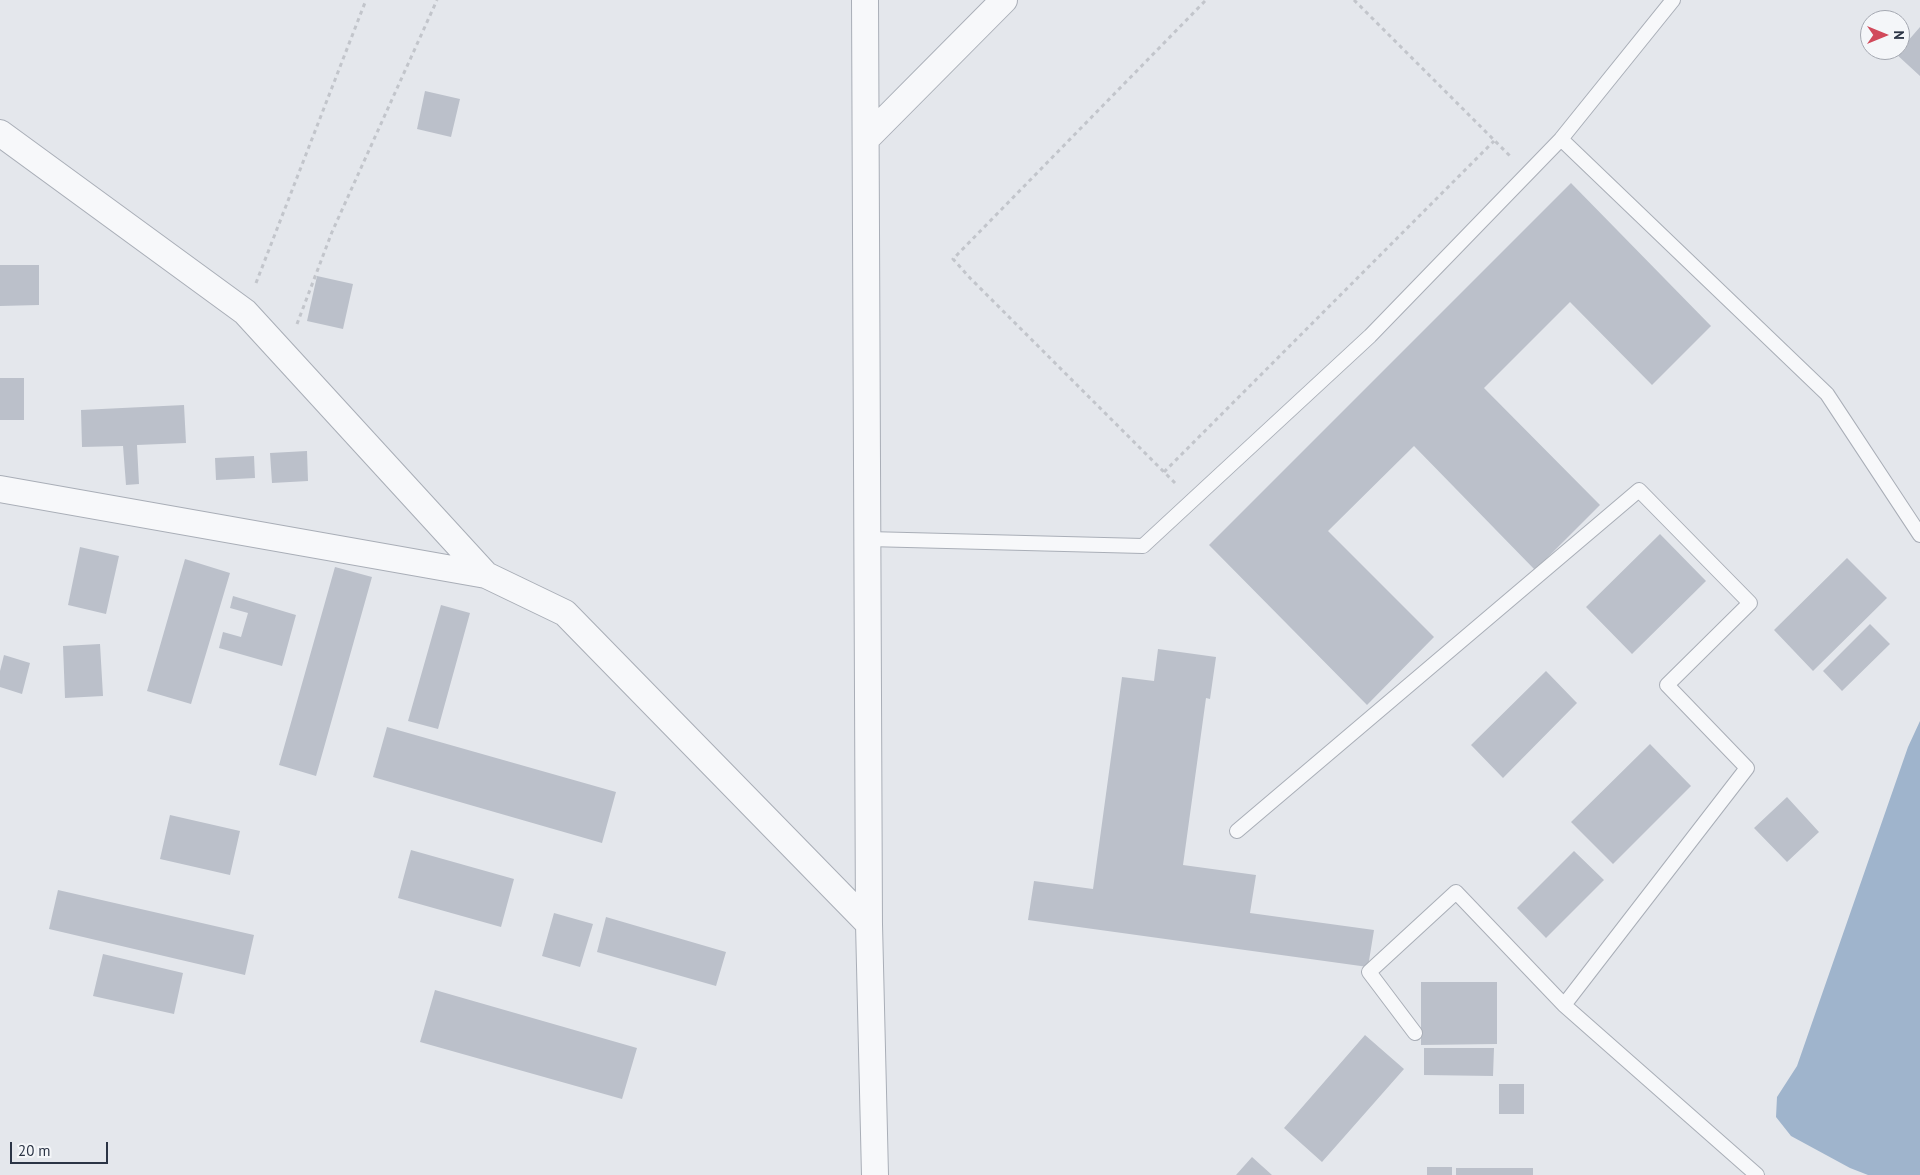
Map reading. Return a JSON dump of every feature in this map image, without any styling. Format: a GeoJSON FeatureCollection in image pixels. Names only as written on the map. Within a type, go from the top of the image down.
{"type":"FeatureCollection","features":[{"type":"Feature","properties":{"kind":"street"},"geometry":{"type":"LineString","coordinates":[[865,0],[869,924],[875,1175]]}},
{"type":"Feature","properties":{"kind":"street"},"geometry":{"type":"LineString","coordinates":[[866,139],[1004,0]]}},
{"type":"Feature","properties":{"kind":"street"},"geometry":{"type":"LineString","coordinates":[[0,133],[245,312],[486,574]]}},
{"type":"Feature","properties":{"kind":"street"},"geometry":{"type":"LineString","coordinates":[[0,489],[486,574],[565,613],[869,924]]}},
{"type":"Feature","properties":{"kind":"lane"},"geometry":{"type":"LineString","coordinates":[[868,539],[1143,546],[1370,336],[1561,139],[1673,0]]}},
{"type":"Feature","properties":{"kind":"lane"},"geometry":{"type":"LineString","coordinates":[[1561,139],[1828,394],[1920,535]]}},
{"type":"Feature","properties":{"kind":"lane"},"geometry":{"type":"LineString","coordinates":[[1237,831],[1639,490],[1750,603],[1667,685],[1747,768],[1564,1005]]}},
{"type":"Feature","properties":{"kind":"lane"},"geometry":{"type":"LineString","coordinates":[[1415,1033],[1369,972],[1456,892],[1564,1005],[1757,1175]]}},
{"type":"Feature","properties":{"kind":"path"},"geometry":{"type":"LineString","coordinates":[[245,312],[366,0]]}},
{"type":"Feature","properties":{"kind":"path"},"geometry":{"type":"LineString","coordinates":[[285,355],[332,232],[437,0]]}},
{"type":"Feature","properties":{"kind":"path"},"geometry":{"type":"LineString","coordinates":[[1192,500],[953,259],[1206,0]]}},
{"type":"Feature","properties":{"kind":"path"},"geometry":{"type":"LineString","coordinates":[[1354,0],[1527,174]]}},
{"type":"Feature","properties":{"kind":"path"},"geometry":{"type":"LineString","coordinates":[[1164,472],[1494,141]]}},
{"type":"Feature","properties":{"kind":"water"},"geometry":{"type":"Polygon","coordinates":[[[1920,721],[1920,1175],[1868,1175],[1850,1168],[1791,1136],[1776,1117],[1777,1097],[1797,1066],[1908,747],[1920,721]]]}},
{"type":"Feature","properties":{"kind":"building"},"geometry":{"type":"Polygon","coordinates":[[[1920,27],[1920,76],[1903,60],[1910,60],[1910,38],[1920,27]]]}},
{"type":"Feature","properties":{"kind":"building"},"geometry":{"type":"Polygon","coordinates":[[[425,91],[460,99],[451,137],[417,129],[425,91]]]}},
{"type":"Feature","properties":{"kind":"building"},"geometry":{"type":"Polygon","coordinates":[[[1571,183],[1711,326],[1652,385],[1570,302],[1484,388],[1600,505],[1535,570],[1414,446],[1328,531],[1434,637],[1367,705],[1209,545],[1571,183]]]}},
{"type":"Feature","properties":{"kind":"building"},"geometry":{"type":"Polygon","coordinates":[[[0,265],[39,265],[39,305],[0,306],[0,265]]]}},
{"type":"Feature","properties":{"kind":"building"},"geometry":{"type":"Polygon","coordinates":[[[317,276],[353,284],[343,329],[307,321],[317,276]]]}},
{"type":"Feature","properties":{"kind":"building"},"geometry":{"type":"Polygon","coordinates":[[[0,378],[24,378],[24,420],[0,420],[0,378]]]}},
{"type":"Feature","properties":{"kind":"building"},"geometry":{"type":"Polygon","coordinates":[[[184,405],[186,443],[137,445],[139,484],[126,485],[123,446],[82,447],[81,410],[184,405]]]}},
{"type":"Feature","properties":{"kind":"building"},"geometry":{"type":"Polygon","coordinates":[[[307,451],[308,481],[272,483],[270,453],[307,451]]]}},
{"type":"Feature","properties":{"kind":"building"},"geometry":{"type":"Polygon","coordinates":[[[254,456],[255,478],[216,480],[215,458],[254,456]]]}},
{"type":"Feature","properties":{"kind":"building"},"geometry":{"type":"Polygon","coordinates":[[[1660,534],[1706,581],[1632,654],[1586,607],[1660,534]]]}},
{"type":"Feature","properties":{"kind":"building"},"geometry":{"type":"Polygon","coordinates":[[[80,547],[119,556],[106,614],[68,605],[80,547]]]}},
{"type":"Feature","properties":{"kind":"building"},"geometry":{"type":"Polygon","coordinates":[[[1847,558],[1887,598],[1813,671],[1774,630],[1847,558]]]}},
{"type":"Feature","properties":{"kind":"building"},"geometry":{"type":"Polygon","coordinates":[[[185,559],[230,573],[191,704],[147,691],[185,559]]]}},
{"type":"Feature","properties":{"kind":"building"},"geometry":{"type":"Polygon","coordinates":[[[335,567],[372,577],[316,776],[279,765],[335,567]]]}},
{"type":"Feature","properties":{"kind":"building"},"geometry":{"type":"Polygon","coordinates":[[[233,596],[296,615],[282,666],[219,648],[223,632],[241,637],[248,613],[230,608],[233,596]]]}},
{"type":"Feature","properties":{"kind":"building"},"geometry":{"type":"Polygon","coordinates":[[[441,605],[470,613],[438,729],[408,721],[441,605]]]}},
{"type":"Feature","properties":{"kind":"building"},"geometry":{"type":"Polygon","coordinates":[[[1870,624],[1890,644],[1842,691],[1823,671],[1870,624]]]}},
{"type":"Feature","properties":{"kind":"building"},"geometry":{"type":"Polygon","coordinates":[[[100,644],[103,696],[65,698],[63,646],[100,644]]]}},
{"type":"Feature","properties":{"kind":"building"},"geometry":{"type":"Polygon","coordinates":[[[1158,649],[1216,657],[1210,699],[1206,698],[1183,865],[1256,875],[1250,913],[1374,930],[1368,967],[1028,920],[1034,881],[1093,889],[1122,677],[1154,681],[1158,649]]]}},
{"type":"Feature","properties":{"kind":"building"},"geometry":{"type":"Polygon","coordinates":[[[4,655],[30,663],[22,694],[0,687],[0,671],[4,655]]]}},
{"type":"Feature","properties":{"kind":"building"},"geometry":{"type":"Polygon","coordinates":[[[1546,671],[1577,703],[1503,778],[1471,745],[1546,671]]]}},
{"type":"Feature","properties":{"kind":"building"},"geometry":{"type":"Polygon","coordinates":[[[387,727],[616,792],[602,843],[373,777],[387,727]]]}},
{"type":"Feature","properties":{"kind":"building"},"geometry":{"type":"Polygon","coordinates":[[[1650,744],[1691,786],[1613,864],[1571,822],[1650,744]]]}},
{"type":"Feature","properties":{"kind":"building"},"geometry":{"type":"Polygon","coordinates":[[[1787,797],[1819,832],[1787,862],[1754,828],[1787,797]]]}},
{"type":"Feature","properties":{"kind":"building"},"geometry":{"type":"Polygon","coordinates":[[[170,815],[240,831],[230,875],[160,859],[170,815]]]}},
{"type":"Feature","properties":{"kind":"building"},"geometry":{"type":"Polygon","coordinates":[[[411,850],[514,879],[501,927],[398,898],[411,850]]]}},
{"type":"Feature","properties":{"kind":"building"},"geometry":{"type":"Polygon","coordinates":[[[1574,851],[1604,880],[1546,938],[1517,908],[1574,851]]]}},
{"type":"Feature","properties":{"kind":"building"},"geometry":{"type":"Polygon","coordinates":[[[58,890],[254,935],[245,975],[49,929],[58,890]]]}},
{"type":"Feature","properties":{"kind":"building"},"geometry":{"type":"Polygon","coordinates":[[[554,913],[593,924],[580,967],[542,956],[554,913]]]}},
{"type":"Feature","properties":{"kind":"building"},"geometry":{"type":"Polygon","coordinates":[[[606,917],[726,952],[716,986],[597,952],[606,917]]]}},
{"type":"Feature","properties":{"kind":"building"},"geometry":{"type":"Polygon","coordinates":[[[103,954],[183,973],[174,1014],[93,996],[103,954]]]}},
{"type":"Feature","properties":{"kind":"building"},"geometry":{"type":"Polygon","coordinates":[[[1421,982],[1497,982],[1497,1044],[1421,1045],[1421,982]]]}},
{"type":"Feature","properties":{"kind":"building"},"geometry":{"type":"Polygon","coordinates":[[[435,990],[637,1048],[622,1099],[420,1042],[435,990]]]}},
{"type":"Feature","properties":{"kind":"building"},"geometry":{"type":"Polygon","coordinates":[[[1365,1035],[1404,1069],[1322,1162],[1284,1128],[1365,1035]]]}},
{"type":"Feature","properties":{"kind":"building"},"geometry":{"type":"Polygon","coordinates":[[[1424,1048],[1494,1048],[1493,1076],[1424,1075],[1424,1048]]]}},
{"type":"Feature","properties":{"kind":"building"},"geometry":{"type":"Polygon","coordinates":[[[1499,1084],[1524,1084],[1524,1114],[1499,1114],[1499,1084]]]}},
{"type":"Feature","properties":{"kind":"building"},"geometry":{"type":"Polygon","coordinates":[[[1252,1157],[1272,1175],[1236,1175],[1252,1157]]]}},
{"type":"Feature","properties":{"kind":"building"},"geometry":{"type":"Polygon","coordinates":[[[1427,1167],[1452,1167],[1452,1175],[1427,1175],[1427,1167]]]}},
{"type":"Feature","properties":{"kind":"building"},"geometry":{"type":"Polygon","coordinates":[[[1456,1168],[1533,1168],[1533,1175],[1456,1175],[1456,1168]]]}}]}
